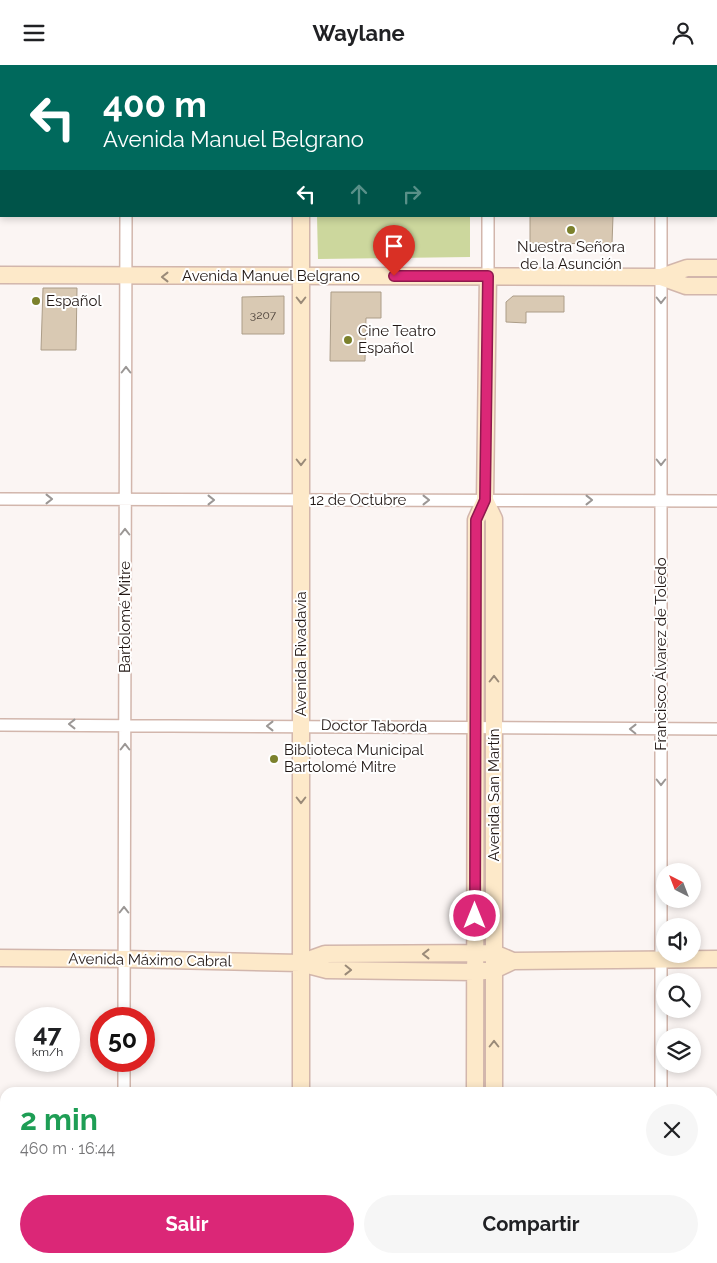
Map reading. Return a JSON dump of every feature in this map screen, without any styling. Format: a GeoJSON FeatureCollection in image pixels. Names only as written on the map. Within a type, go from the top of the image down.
{"type":"FeatureCollection","features":[{"type":"Feature","properties":{"kind":"main road","name":"Avenida Rivadavia"},"geometry":{"type":"LineString","coordinates":[[301,217],[301,1087]]}},
{"type":"Feature","properties":{"kind":"main road","name":"Avenida Manuel Belgrano"},"geometry":{"type":"LineString","coordinates":[[0,275],[126,277],[661,277],[687,268],[717,268]]}},
{"type":"Feature","properties":{"kind":"main road","name":"Avenida San Martín"},"geometry":{"type":"LineString","coordinates":[[475,1087],[476,520],[485,500],[488,276]]}},
{"type":"Feature","properties":{"kind":"main road","name":"Avenida Manuel Belgrano"},"geometry":{"type":"LineString","coordinates":[[661,277],[686,286],[717,286]]}},
{"type":"Feature","properties":{"kind":"main road","name":"Avenida San Martín"},"geometry":{"type":"LineString","coordinates":[[485,500],[494,519],[494,1087]]}},
{"type":"Feature","properties":{"kind":"main road","name":"Avenida Máximo Cabral"},"geometry":{"type":"LineString","coordinates":[[300,963],[325,954],[494,953],[513,961],[656,960]]}},
{"type":"Feature","properties":{"kind":"main road","name":"Avenida Máximo Cabral"},"geometry":{"type":"LineString","coordinates":[[0,958],[300,963],[327,970],[475,972],[494,970],[513,961]]}},
{"type":"Feature","properties":{"kind":"main road","name":"Avenida Máximo Cabral"},"geometry":{"type":"LineString","coordinates":[[701,959],[717,959]]}},
{"type":"Feature","properties":{"kind":"street","name":"Bartolomé Mitre"},"geometry":{"type":"LineString","coordinates":[[124,1007],[126,217]]}},
{"type":"Feature","properties":{"kind":"street","name":"Avenida San Martín"},"geometry":{"type":"LineString","coordinates":[[488,217],[488,276]]}},
{"type":"Feature","properties":{"kind":"street","name":"Francisco Álvarez de Toledo"},"geometry":{"type":"LineString","coordinates":[[661,918],[662,217]]}},
{"type":"Feature","properties":{"kind":"street","name":"12 de Octubre"},"geometry":{"type":"LineString","coordinates":[[0,499],[717,501]]}},
{"type":"Feature","properties":{"kind":"street","name":"Doctor Taborda"},"geometry":{"type":"LineString","coordinates":[[0,725],[125,724],[717,729]]}},
{"type":"Feature","properties":{"kind":"street","name":"Francisco Álvarez de Toledo"},"geometry":{"type":"LineString","coordinates":[[661,963],[661,1087]]}},
{"type":"Feature","properties":{"kind":"street"},"geometry":{"type":"LineString","coordinates":[[124,1072],[124,1087]]}},
{"type":"Feature","properties":{"kind":"green space"},"geometry":{"type":"Polygon","coordinates":[[[317,217],[470,217],[470,257],[318,259],[317,217]]]}},
{"type":"Feature","properties":{"kind":"green space"},"geometry":{"type":"Polygon","coordinates":[[[484,517],[488,517],[488,710],[484,710],[484,517]]]}},
{"type":"Feature","properties":{"kind":"green space"},"geometry":{"type":"Polygon","coordinates":[[[484,751],[487,751],[487,944],[483,944],[484,751]]]}},
{"type":"Feature","properties":{"kind":"green space"},"geometry":{"type":"Polygon","coordinates":[[[483,978],[486,978],[486,1087],[482,1087],[483,978]]]}},
{"type":"Feature","properties":{"kind":"building","name":"Nuestra Señora de la Asunción"},"geometry":{"type":"Polygon","coordinates":[[[530,217],[613,217],[612,244],[530,243],[530,217]]]}},
{"type":"Feature","properties":{"kind":"building"},"geometry":{"type":"Polygon","coordinates":[[[43,288],[77,288],[76,350],[41,350],[43,288]]]}},
{"type":"Feature","properties":{"kind":"building","name":"Cine Teatro Español"},"geometry":{"type":"Polygon","coordinates":[[[331,292],[381,292],[381,318],[366,318],[365,361],[330,361],[331,292]]]}},
{"type":"Feature","properties":{"kind":"building"},"geometry":{"type":"Polygon","coordinates":[[[284,296],[284,334],[242,334],[242,297],[284,296]]]}},
{"type":"Feature","properties":{"kind":"building"},"geometry":{"type":"Polygon","coordinates":[[[513,296],[564,296],[564,312],[526,312],[526,323],[506,322],[506,302],[513,296]]]}},
{"type":"Feature","properties":{"kind":"place","name":"Nuestra Señora de la Asunción"},"geometry":{"type":"Point","coordinates":[571,230]}},
{"type":"Feature","properties":{"kind":"place","name":"Español"},"geometry":{"type":"Point","coordinates":[36,301]}},
{"type":"Feature","properties":{"kind":"place","name":"Cine Teatro Español"},"geometry":{"type":"Point","coordinates":[348,340]}},
{"type":"Feature","properties":{"kind":"place","name":"Biblioteca Municipal Bartolomé Mitre"},"geometry":{"type":"Point","coordinates":[274,759]}},
{"type":"Feature","properties":{"kind":"route"},"geometry":{"type":"LineString","coordinates":[[394,276],[488,276],[485,500],[476,520],[475,916]]}}]}
